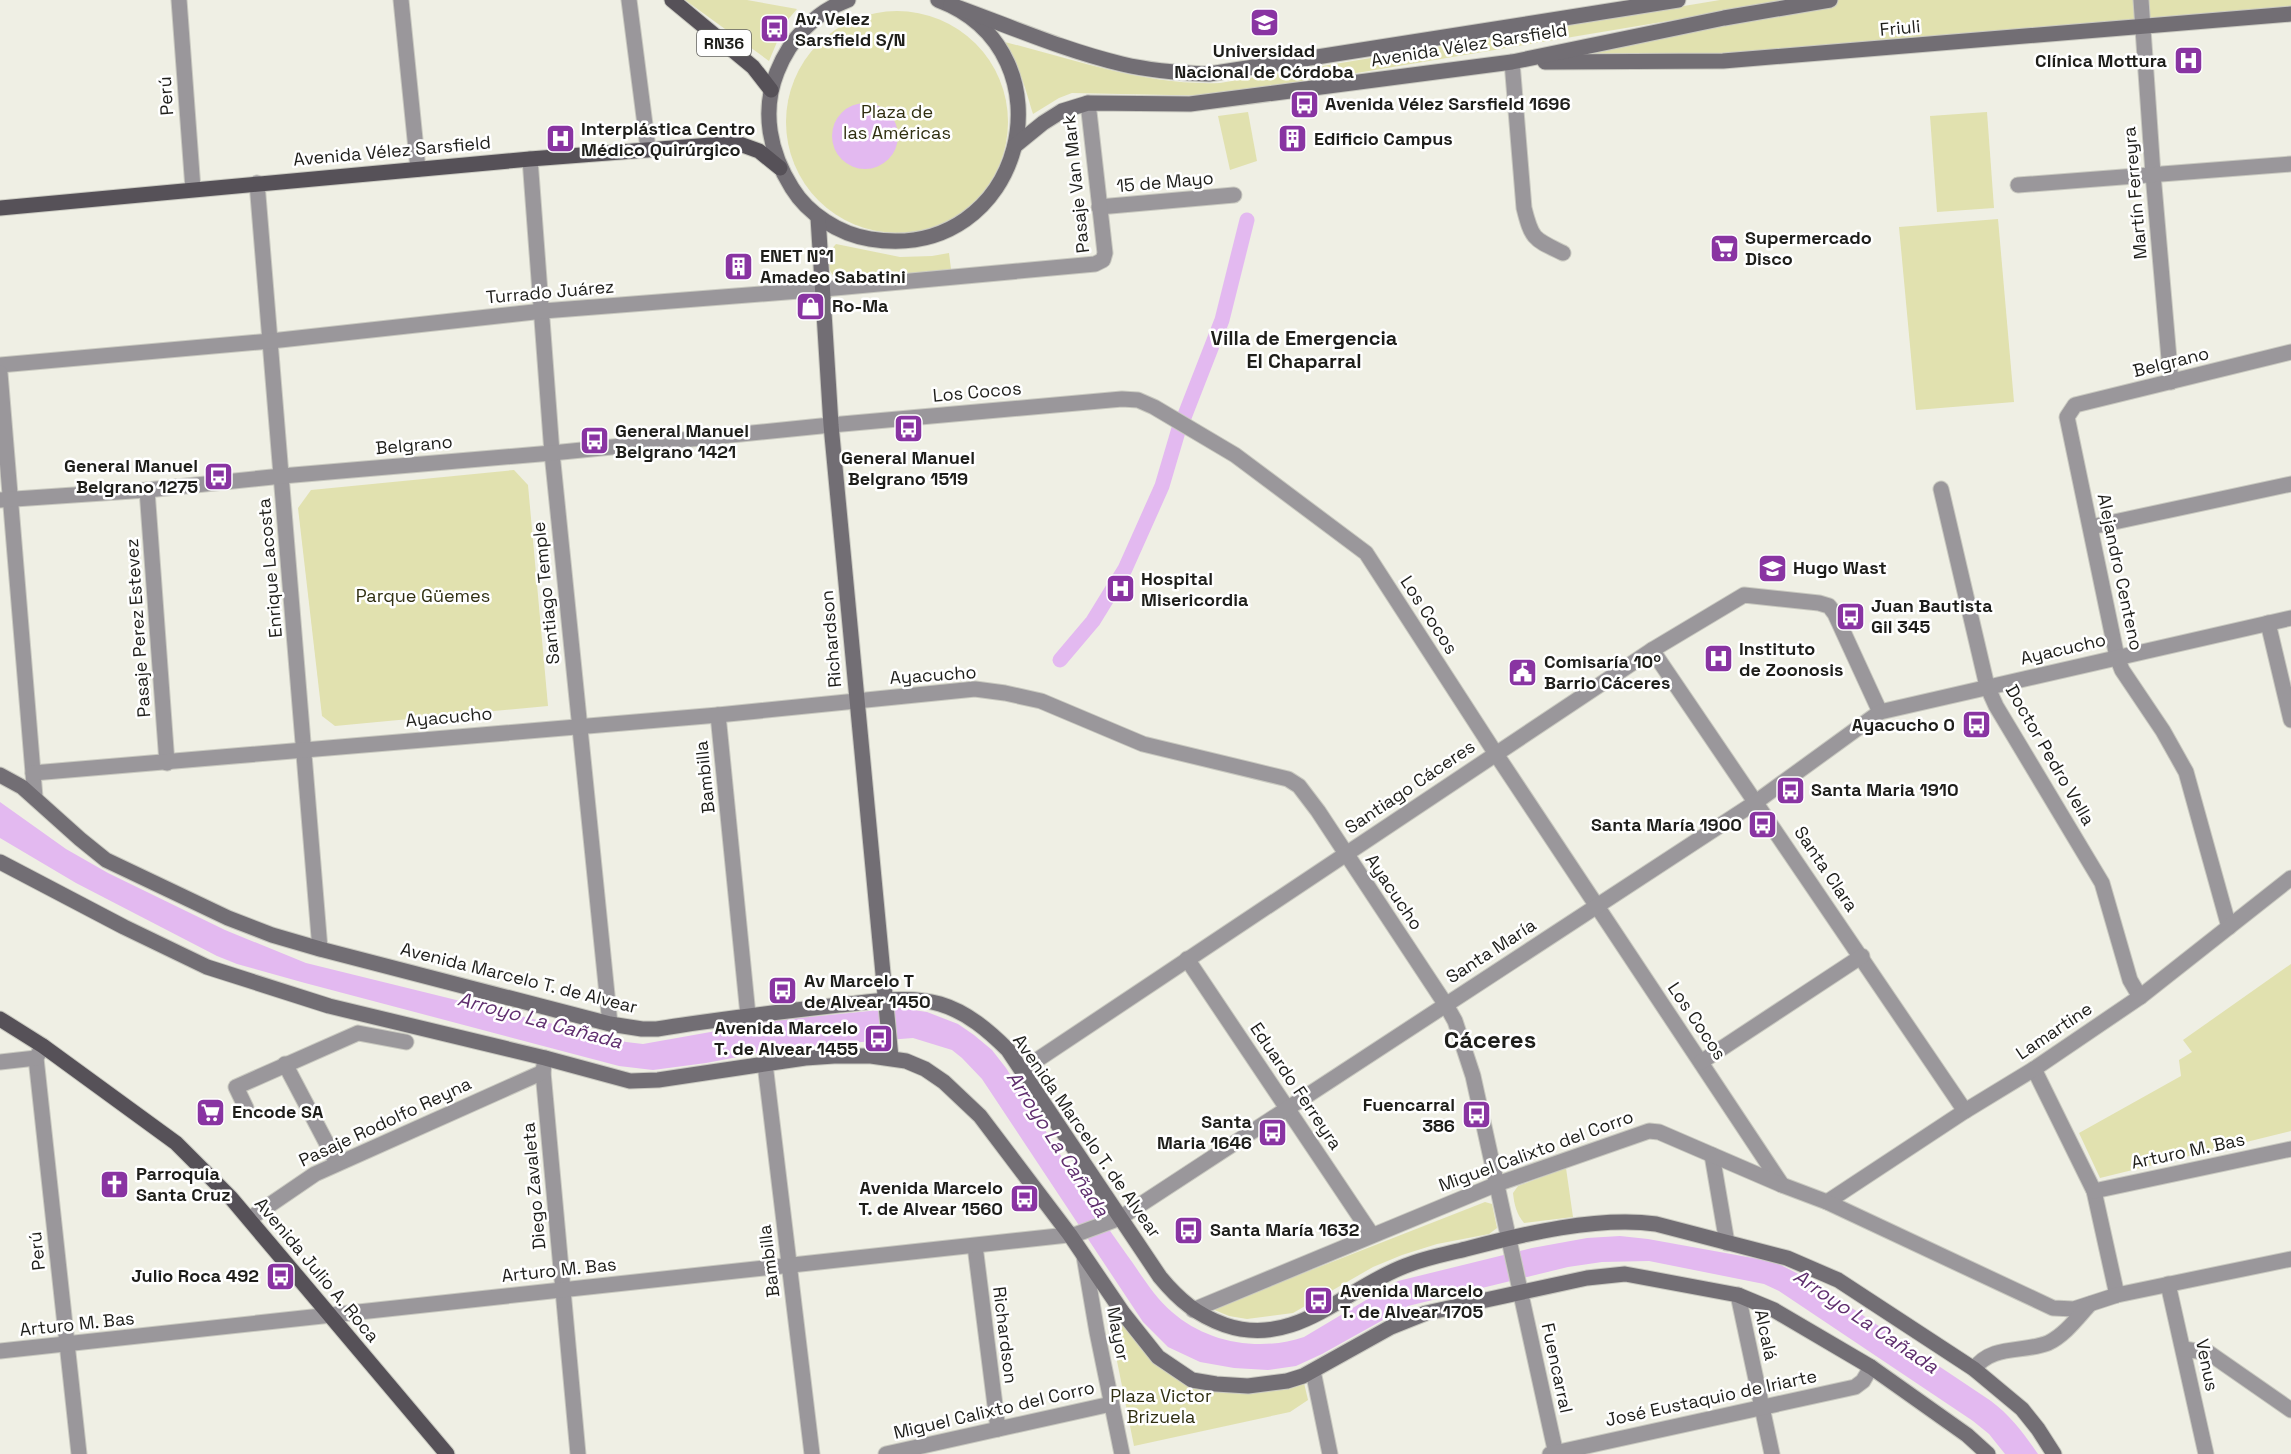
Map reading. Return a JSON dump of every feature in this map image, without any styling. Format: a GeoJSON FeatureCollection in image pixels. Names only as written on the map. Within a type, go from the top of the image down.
{"type":"FeatureCollection","features":[{"type":"Feature","properties":{"kind":"main road","name":"RN36"},"geometry":{"type":"LineString","coordinates":[[672,0],[753,67],[771,90]]}},
{"type":"Feature","properties":{"kind":"main road"},"geometry":{"type":"LineString","coordinates":[[848,0],[817,17],[798,35],[783,56],[771,90],[768,119],[772,143],[780,168],[796,195],[818,217],[860,238],[889,242],[918,240],[945,232],[970,217],[990,197],[1006,173],[1016,145],[1019,112],[1013,80],[999,49],[978,24],[944,2]]}},
{"type":"Feature","properties":{"kind":"main road","name":"Avenida Vélez Sarsfield"},"geometry":{"type":"LineString","coordinates":[[1016,145],[1062,111],[1088,103],[1190,104],[1512,62],[1724,18],[1830,0]]}},
{"type":"Feature","properties":{"kind":"main road","name":"Avenida Vélez Sarsfield"},"geometry":{"type":"LineString","coordinates":[[944,2],[1056,43],[1122,64],[1149,70],[1209,74],[1671,1]]}},
{"type":"Feature","properties":{"kind":"main road","name":"Friuli"},"geometry":{"type":"LineString","coordinates":[[1512,62],[1723,61],[2291,14]]}},
{"type":"Feature","properties":{"kind":"main road","name":"Avenida Vélez Sarsfield"},"geometry":{"type":"LineString","coordinates":[[0,208],[648,148],[737,143],[759,151],[780,168]]}},
{"type":"Feature","properties":{"kind":"main road","name":"Richardson"},"geometry":{"type":"LineString","coordinates":[[818,217],[831,425],[890,1050]]}},
{"type":"Feature","properties":{"kind":"main road","name":"Avenida Marcelo T. de Alvear"},"geometry":{"type":"LineString","coordinates":[[0,775],[35,797],[94,852],[122,868],[228,918],[272,935],[320,949],[610,1024],[657,1029],[748,1015],[885,1006],[920,1001],[940,1004],[957,1011],[992,1034],[1008,1050],[1175,1296],[1208,1318],[1242,1330],[1274,1330],[1291,1326],[1311,1317],[1363,1286],[1407,1265],[1509,1241],[1600,1224],[1642,1222],[1787,1258],[1828,1275],[1856,1290],[1974,1369],[2022,1409],[2038,1428],[2054,1454]]}},
{"type":"Feature","properties":{"kind":"main road"},"geometry":{"type":"LineString","coordinates":[[0,862],[124,927],[207,967],[329,1006],[544,1065],[630,1081],[658,1080],[765,1064],[890,1050],[906,1061],[925,1069],[961,1096],[997,1135],[1073,1234],[1084,1256],[1123,1313],[1158,1357],[1192,1380],[1248,1386],[1287,1381],[1313,1371],[1408,1319],[1426,1313],[1519,1287],[1610,1274],[1625,1274],[1738,1295],[1774,1310],[1871,1367],[1968,1435],[1988,1454]]}},
{"type":"Feature","properties":{"kind":"main road","name":"Avenida Julio A. Roca"},"geometry":{"type":"LineString","coordinates":[[0,1019],[39,1052],[155,1126],[176,1143],[249,1219],[447,1454]]}},
{"type":"Feature","properties":{"kind":"street","name":"Perú"},"geometry":{"type":"LineString","coordinates":[[179,0],[193,189]]}},
{"type":"Feature","properties":{"kind":"street"},"geometry":{"type":"LineString","coordinates":[[401,0],[418,169]]}},
{"type":"Feature","properties":{"kind":"street"},"geometry":{"type":"LineString","coordinates":[[629,0],[648,148]]}},
{"type":"Feature","properties":{"kind":"street","name":"Martín Ferreyra"},"geometry":{"type":"LineString","coordinates":[[2141,0],[2171,382]]}},
{"type":"Feature","properties":{"kind":"street"},"geometry":{"type":"LineString","coordinates":[[1512,62],[1524,208],[1530,231],[1536,239],[1563,253]]}},
{"type":"Feature","properties":{"kind":"street","name":"Pasaje Van Mark"},"geometry":{"type":"LineString","coordinates":[[1088,103],[1105,253],[1102,260]]}},
{"type":"Feature","properties":{"kind":"street","name":"Santiago Temple"},"geometry":{"type":"LineString","coordinates":[[530,159],[552,453],[610,1024]]}},
{"type":"Feature","properties":{"kind":"street"},"geometry":{"type":"LineString","coordinates":[[2018,184],[2291,164]]}},
{"type":"Feature","properties":{"kind":"street","name":"Enrique Lacosta"},"geometry":{"type":"LineString","coordinates":[[257,183],[320,949]]}},
{"type":"Feature","properties":{"kind":"street","name":"15 de Mayo"},"geometry":{"type":"LineString","coordinates":[[1099,207],[1234,195]]}},
{"type":"Feature","properties":{"kind":"street","name":"Turrado Juárez"},"geometry":{"type":"LineString","coordinates":[[0,365],[271,341],[543,311],[824,289],[1095,264],[1102,260]]}},
{"type":"Feature","properties":{"kind":"street","name":"Belgrano"},"geometry":{"type":"LineString","coordinates":[[2067,417],[2075,405],[2291,352]]}},
{"type":"Feature","properties":{"kind":"street"},"geometry":{"type":"LineString","coordinates":[[0,373],[5,500],[35,797]]}},
{"type":"Feature","properties":{"kind":"street","name":"Los Cocos"},"geometry":{"type":"LineString","coordinates":[[831,425],[1122,399],[1138,400],[1154,407],[1235,455],[1366,554],[1782,1185]]}},
{"type":"Feature","properties":{"kind":"street","name":"Alejandro Centeno"},"geometry":{"type":"LineString","coordinates":[[2067,417],[2117,657],[2122,670],[2163,730],[2186,772],[2229,927]]}},
{"type":"Feature","properties":{"kind":"street","name":"Belgrano"},"geometry":{"type":"LineString","coordinates":[[5,500],[147,490],[831,425]]}},
{"type":"Feature","properties":{"kind":"street"},"geometry":{"type":"LineString","coordinates":[[2091,527],[2291,484]]}},
{"type":"Feature","properties":{"kind":"street","name":"Doctor Pedro Vella"},"geometry":{"type":"LineString","coordinates":[[1941,489],[1987,686],[1996,706],[2102,883],[2130,980],[2140,997]]}},
{"type":"Feature","properties":{"kind":"street","name":"Pasaje Perez Estevez"},"geometry":{"type":"LineString","coordinates":[[147,490],[167,762]]}},
{"type":"Feature","properties":{"kind":"street","name":"Santiago Cáceres"},"geometry":{"type":"LineString","coordinates":[[1022,1070],[1652,650],[1744,595],[1829,606],[1835,614],[1880,712]]}},
{"type":"Feature","properties":{"kind":"street","name":"Ayacucho"},"geometry":{"type":"LineString","coordinates":[[1880,712],[2291,618]]}},
{"type":"Feature","properties":{"kind":"street"},"geometry":{"type":"LineString","coordinates":[[2268,623],[2291,720]]}},
{"type":"Feature","properties":{"kind":"street","name":"Santa Clara"},"geometry":{"type":"LineString","coordinates":[[1652,650],[1862,956],[1965,1111]]}},
{"type":"Feature","properties":{"kind":"street","name":"Ayacucho"},"geometry":{"type":"LineString","coordinates":[[33,773],[718,715],[975,689],[1041,700],[1143,744],[1288,779],[1299,786],[1305,794],[1455,1021],[1473,1076],[1519,1287]]}},
{"type":"Feature","properties":{"kind":"street","name":"Santa María"},"geometry":{"type":"LineString","coordinates":[[1120,1218],[1756,802],[1880,712]]}},
{"type":"Feature","properties":{"kind":"street","name":"Bambilla"},"geometry":{"type":"LineString","coordinates":[[718,715],[748,1015]]}},
{"type":"Feature","properties":{"kind":"street","name":"Lamartine"},"geometry":{"type":"LineString","coordinates":[[1827,1202],[1965,1111],[2034,1069],[2140,997],[2291,878]]}},
{"type":"Feature","properties":{"kind":"street"},"geometry":{"type":"LineString","coordinates":[[1701,1062],[1862,956]]}},
{"type":"Feature","properties":{"kind":"street","name":"Eduardo Ferreyra"},"geometry":{"type":"LineString","coordinates":[[1187,959],[1372,1235]]}},
{"type":"Feature","properties":{"kind":"street"},"geometry":{"type":"LineString","coordinates":[[246,1108],[236,1087],[358,1033],[406,1042]]}},
{"type":"Feature","properties":{"kind":"street","name":"Perú"},"geometry":{"type":"LineString","coordinates":[[39,1052],[66,1345],[79,1454]]}},
{"type":"Feature","properties":{"kind":"street"},"geometry":{"type":"LineString","coordinates":[[0,1062],[39,1052]]}},
{"type":"Feature","properties":{"kind":"street"},"geometry":{"type":"LineString","coordinates":[[285,1064],[337,1163]]}},
{"type":"Feature","properties":{"kind":"street","name":"Bambilla"},"geometry":{"type":"LineString","coordinates":[[765,1064],[812,1454]]}},
{"type":"Feature","properties":{"kind":"street","name":"Pasaje Rodolfo Reyna"},"geometry":{"type":"LineString","coordinates":[[249,1219],[298,1184],[337,1163],[544,1065]]}},
{"type":"Feature","properties":{"kind":"street","name":"Diego Zavaleta"},"geometry":{"type":"LineString","coordinates":[[544,1065],[578,1454]]}},
{"type":"Feature","properties":{"kind":"street"},"geometry":{"type":"LineString","coordinates":[[2034,1069],[2094,1191],[2117,1295]]}},
{"type":"Feature","properties":{"kind":"street","name":"Miguel Calixto del Corro"},"geometry":{"type":"LineString","coordinates":[[1193,1310],[1497,1184],[1649,1131],[1659,1132],[1827,1202],[2053,1308],[2074,1309],[2117,1295],[2290,1261]]}},
{"type":"Feature","properties":{"kind":"street","name":"Arturo M. Bas"},"geometry":{"type":"LineString","coordinates":[[2094,1191],[2291,1149]]}},
{"type":"Feature","properties":{"kind":"street"},"geometry":{"type":"LineString","coordinates":[[1712,1155],[1727,1243]]}},
{"type":"Feature","properties":{"kind":"street","name":"Arturo M. Bas"},"geometry":{"type":"LineString","coordinates":[[0,1351],[975,1246],[1073,1234],[1120,1218]]}},
{"type":"Feature","properties":{"kind":"street","name":"Richardson"},"geometry":{"type":"LineString","coordinates":[[975,1246],[998,1429]]}},
{"type":"Feature","properties":{"kind":"street","name":"Mayor"},"geometry":{"type":"LineString","coordinates":[[1084,1256],[1122,1454]]}},
{"type":"Feature","properties":{"kind":"street","name":"Venus"},"geometry":{"type":"LineString","coordinates":[[2168,1284],[2206,1454]]}},
{"type":"Feature","properties":{"kind":"street","name":"Fuencarral"},"geometry":{"type":"LineString","coordinates":[[1519,1287],[1554,1454]]}},
{"type":"Feature","properties":{"kind":"street","name":"Alcalá"},"geometry":{"type":"LineString","coordinates":[[1738,1295],[1772,1454]]}},
{"type":"Feature","properties":{"kind":"street","name":"Miguel Calixto del Corro"},"geometry":{"type":"LineString","coordinates":[[1974,1369],[1981,1359],[1992,1354],[2047,1343],[2059,1336],[2090,1304]]}},
{"type":"Feature","properties":{"kind":"street"},"geometry":{"type":"LineString","coordinates":[[2184,1349],[2209,1353],[2291,1410]]}},
{"type":"Feature","properties":{"kind":"street","name":"José Eustaquio de Iriarte"},"geometry":{"type":"LineString","coordinates":[[1554,1454],[1761,1406],[1855,1387],[1863,1381],[1871,1367]]}},
{"type":"Feature","properties":{"kind":"street"},"geometry":{"type":"LineString","coordinates":[[1313,1371],[1330,1454]]}},
{"type":"Feature","properties":{"kind":"street","name":"Miguel Calixto del Corro"},"geometry":{"type":"LineString","coordinates":[[886,1454],[1111,1404]]}},
{"type":"Feature","properties":{"kind":"green space"},"geometry":{"type":"Polygon","coordinates":[[[685,0],[747,0],[797,9],[785,23],[769,61],[685,0]]]}},
{"type":"Feature","properties":{"kind":"green space"},"geometry":{"type":"Polygon","coordinates":[[[1720,0],[1793,0],[1219,96],[1072,93],[1033,114],[1017,66],[1001,41],[1137,76],[1192,83],[1220,83],[1720,0]]]}},
{"type":"Feature","properties":{"kind":"green space"},"geometry":{"type":"Polygon","coordinates":[[[1830,0],[2291,0],[2291,14],[1723,61],[1512,62],[1830,0]]]}},
{"type":"Feature","properties":{"kind":"green space","name":"Plaza de las Américas"},"geometry":{"type":"Polygon","coordinates":[[[897,11],[929,16],[939,20],[958,30],[975,44],[989,61],[999,80],[1003,90],[1008,122],[1003,154],[999,164],[989,183],[975,200],[958,214],[939,224],[929,228],[897,233],[865,228],[855,224],[836,214],[819,200],[805,183],[795,164],[791,154],[786,122],[791,90],[795,80],[805,61],[819,44],[836,30],[855,20],[865,16],[897,11]]]}},
{"type":"Feature","properties":{"kind":"green space"},"geometry":{"type":"Polygon","coordinates":[[[1248,112],[1257,161],[1230,170],[1218,116],[1248,112]]]}},
{"type":"Feature","properties":{"kind":"green space"},"geometry":{"type":"Polygon","coordinates":[[[1987,112],[1994,208],[1937,212],[1930,116],[1987,112]]]}},
{"type":"Feature","properties":{"kind":"green space"},"geometry":{"type":"Polygon","coordinates":[[[1998,219],[2014,402],[1916,410],[1899,227],[1998,219]]]}},
{"type":"Feature","properties":{"kind":"green space"},"geometry":{"type":"Polygon","coordinates":[[[836,244],[900,257],[949,253],[951,269],[843,282],[830,271],[828,260],[836,244]]]}},
{"type":"Feature","properties":{"kind":"green space","name":"Parque Güemes"},"geometry":{"type":"Polygon","coordinates":[[[514,470],[528,485],[548,706],[335,726],[322,716],[298,508],[311,490],[514,470]]]}},
{"type":"Feature","properties":{"kind":"green space"},"geometry":{"type":"Polygon","coordinates":[[[2291,964],[2291,1131],[2100,1178],[2079,1133],[2181,1076],[2179,1060],[2192,1052],[2183,1040],[2291,964]]]}},
{"type":"Feature","properties":{"kind":"green space"},"geometry":{"type":"Polygon","coordinates":[[[1566,1168],[1573,1217],[1524,1223],[1513,1197],[1518,1186],[1566,1168]]]}},
{"type":"Feature","properties":{"kind":"green space"},"geometry":{"type":"Polygon","coordinates":[[[1485,1202],[1492,1204],[1497,1228],[1489,1234],[1437,1244],[1402,1255],[1373,1267],[1293,1313],[1247,1319],[1229,1316],[1212,1309],[1485,1202]]]}},
{"type":"Feature","properties":{"kind":"green space","name":"Plaza Victor Brizuela"},"geometry":{"type":"Polygon","coordinates":[[[1115,1319],[1122,1319],[1186,1383],[1304,1383],[1308,1400],[1290,1412],[1134,1446],[1110,1326],[1115,1319]]]}},
{"type":"Feature","properties":{"kind":"water"},"geometry":{"type":"Polygon","coordinates":[[[859,103],[871,103],[883,108],[893,118],[898,136],[896,149],[883,164],[871,169],[859,169],[847,164],[837,154],[832,142],[832,130],[837,118],[847,108],[859,103]]]}},
{"type":"Feature","properties":{"kind":"water","name":"Arroyo La Cañada"},"geometry":{"type":"Polygon","coordinates":[[[0,802],[66,849],[108,873],[225,930],[306,963],[626,1042],[643,1044],[778,1020],[900,1008],[927,1012],[958,1024],[992,1050],[1006,1068],[1065,1163],[1159,1299],[1186,1323],[1218,1337],[1252,1344],[1287,1342],[1304,1337],[1398,1281],[1532,1248],[1587,1238],[1620,1236],[1648,1239],[1775,1262],[1810,1280],[1991,1401],[2011,1419],[2038,1454],[2005,1454],[1989,1434],[1973,1421],[1779,1291],[1764,1284],[1649,1261],[1602,1262],[1568,1267],[1408,1306],[1296,1366],[1268,1370],[1234,1368],[1200,1362],[1168,1347],[1143,1322],[982,1079],[952,1050],[913,1038],[785,1048],[706,1063],[653,1070],[619,1066],[305,983],[217,956],[76,883],[0,838],[0,802]]]}},
{"type":"Feature","properties":{"kind":"waterway"},"geometry":{"type":"LineString","coordinates":[[1183,420],[1222,320],[1247,220]]}},
{"type":"Feature","properties":{"kind":"waterway"},"geometry":{"type":"LineString","coordinates":[[1060,660],[1093,621],[1125,569],[1162,486],[1180,425]]}},
{"type":"Feature","properties":{"kind":"place","name":"Universidad Nacional de Córdoba"},"geometry":{"type":"Point","coordinates":[1264,22]}},
{"type":"Feature","properties":{"kind":"place","name":"Av. Velez Sarsfield S/N"},"geometry":{"type":"Point","coordinates":[774,29]}},
{"type":"Feature","properties":{"kind":"place","name":"Clínica Mottura"},"geometry":{"type":"Point","coordinates":[2188,61]}},
{"type":"Feature","properties":{"kind":"place","name":"Avenida Vélez Sarsfield 1696"},"geometry":{"type":"Point","coordinates":[1304,104]}},
{"type":"Feature","properties":{"kind":"place","name":"Interplástica Centro Médico Quirúrgico"},"geometry":{"type":"Point","coordinates":[560,139]}},
{"type":"Feature","properties":{"kind":"place","name":"Edificio Campus"},"geometry":{"type":"Point","coordinates":[1293,139]}},
{"type":"Feature","properties":{"kind":"place","name":"Supermercado Disco"},"geometry":{"type":"Point","coordinates":[1724,248]}},
{"type":"Feature","properties":{"kind":"place","name":"ENET N°1 Amadeo Sabatini"},"geometry":{"type":"Point","coordinates":[739,266]}},
{"type":"Feature","properties":{"kind":"place","name":"Ro-Ma"},"geometry":{"type":"Point","coordinates":[811,306]}},
{"type":"Feature","properties":{"kind":"place","name":"General Manuel Belgrano 1519"},"geometry":{"type":"Point","coordinates":[908,429]}},
{"type":"Feature","properties":{"kind":"place","name":"General Manuel Belgrano 1421"},"geometry":{"type":"Point","coordinates":[594,441]}},
{"type":"Feature","properties":{"kind":"place","name":"General Manuel Belgrano 1275"},"geometry":{"type":"Point","coordinates":[219,476]}},
{"type":"Feature","properties":{"kind":"place","name":"Hugo Wast"},"geometry":{"type":"Point","coordinates":[1772,568]}},
{"type":"Feature","properties":{"kind":"place","name":"Hospital Misericordia"},"geometry":{"type":"Point","coordinates":[1120,589]}},
{"type":"Feature","properties":{"kind":"place","name":"Juan Bautista Gil 345"},"geometry":{"type":"Point","coordinates":[1850,616]}},
{"type":"Feature","properties":{"kind":"place","name":"Instituto de Zoonosis"},"geometry":{"type":"Point","coordinates":[1718,659]}},
{"type":"Feature","properties":{"kind":"place","name":"Comisaría 10º Barrio Cáceres"},"geometry":{"type":"Point","coordinates":[1523,672]}},
{"type":"Feature","properties":{"kind":"place","name":"Ayacucho 0"},"geometry":{"type":"Point","coordinates":[1976,725]}},
{"type":"Feature","properties":{"kind":"place","name":"Santa Maria 1910"},"geometry":{"type":"Point","coordinates":[1790,790]}},
{"type":"Feature","properties":{"kind":"place","name":"Santa María 1900"},"geometry":{"type":"Point","coordinates":[1763,825]}},
{"type":"Feature","properties":{"kind":"place","name":"Av Marcelo T de Alvear 1450"},"geometry":{"type":"Point","coordinates":[783,991]}},
{"type":"Feature","properties":{"kind":"place","name":"Avenida Marcelo T. de Alvear 1455"},"geometry":{"type":"Point","coordinates":[879,1038]}},
{"type":"Feature","properties":{"kind":"place","name":"Encode SA"},"geometry":{"type":"Point","coordinates":[211,1112]}},
{"type":"Feature","properties":{"kind":"place","name":"Fuencarral 386"},"geometry":{"type":"Point","coordinates":[1476,1115]}},
{"type":"Feature","properties":{"kind":"place","name":"Santa Maria 1646"},"geometry":{"type":"Point","coordinates":[1273,1132]}},
{"type":"Feature","properties":{"kind":"place","name":"Parroquia Santa Cruz"},"geometry":{"type":"Point","coordinates":[115,1184]}},
{"type":"Feature","properties":{"kind":"place","name":"Avenida Marcelo T. de Alvear 1560"},"geometry":{"type":"Point","coordinates":[1024,1198]}},
{"type":"Feature","properties":{"kind":"place","name":"Santa María 1632"},"geometry":{"type":"Point","coordinates":[1189,1230]}},
{"type":"Feature","properties":{"kind":"place","name":"Julio Roca 492"},"geometry":{"type":"Point","coordinates":[280,1276]}},
{"type":"Feature","properties":{"kind":"place","name":"Avenida Marcelo T. de Alvear 1705"},"geometry":{"type":"Point","coordinates":[1319,1301]}},
{"type":"Feature","properties":{"kind":"district","name":"Villa de Emergencia El Chaparral"},"geometry":{"type":"Point","coordinates":[1304,350]}},
{"type":"Feature","properties":{"kind":"district","name":"Cáceres"},"geometry":{"type":"Point","coordinates":[1490,1040]}}]}
